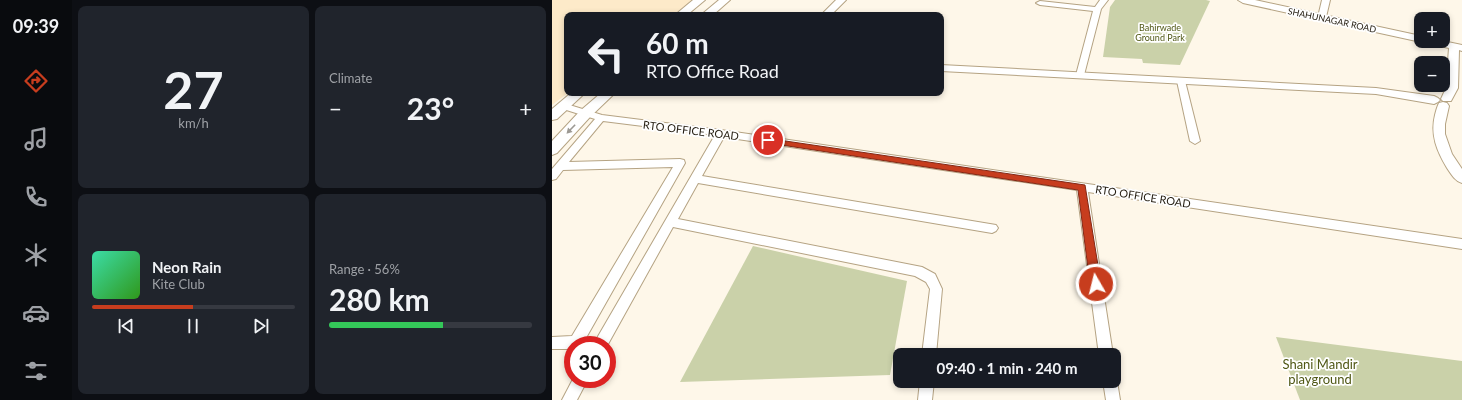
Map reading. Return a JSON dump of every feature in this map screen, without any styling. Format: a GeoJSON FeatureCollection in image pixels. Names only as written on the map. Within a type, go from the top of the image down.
{"type":"FeatureCollection","features":[{"type":"Feature","properties":{"kind":"main road"},"geometry":{"type":"LineString","coordinates":[[684,12],[700,0]]}},
{"type":"Feature","properties":{"kind":"main road"},"geometry":{"type":"LineString","coordinates":[[710,12],[725,0]]}},
{"type":"Feature","properties":{"kind":"main road"},"geometry":{"type":"LineString","coordinates":[[552,116],[576,96]]}},
{"type":"Feature","properties":{"kind":"main road"},"geometry":{"type":"LineString","coordinates":[[552,150],[585,114],[606,96]]}},
{"type":"Feature","properties":{"kind":"street"},"geometry":{"type":"LineString","coordinates":[[829,12],[842,0]]}},
{"type":"Feature","properties":{"kind":"street"},"geometry":{"type":"LineString","coordinates":[[1080,75],[1097,10],[1104,0]]}},
{"type":"Feature","properties":{"kind":"street","name":"SHAHUNAGAR ROAD"},"geometry":{"type":"LineString","coordinates":[[1243,0],[1414,37]]}},
{"type":"Feature","properties":{"kind":"street"},"geometry":{"type":"LineString","coordinates":[[1322,17],[1326,0]]}},
{"type":"Feature","properties":{"kind":"street"},"geometry":{"type":"LineString","coordinates":[[1040,3],[1097,10]]}},
{"type":"Feature","properties":{"kind":"street"},"geometry":{"type":"LineString","coordinates":[[1458,47],[1452,88],[1441,102],[1439,128],[1442,146],[1462,178]]}},
{"type":"Feature","properties":{"kind":"street"},"geometry":{"type":"LineString","coordinates":[[944,68],[1376,91],[1441,102]]}},
{"type":"Feature","properties":{"kind":"street"},"geometry":{"type":"LineString","coordinates":[[1181,81],[1195,141]]}},
{"type":"Feature","properties":{"kind":"street","name":"RTO OFFICE ROAD"},"geometry":{"type":"LineString","coordinates":[[564,106],[601,118],[721,133],[1462,244]]}},
{"type":"Feature","properties":{"kind":"street"},"geometry":{"type":"LineString","coordinates":[[552,176],[601,118]]}},
{"type":"Feature","properties":{"kind":"street"},"geometry":{"type":"LineString","coordinates":[[605,336],[721,133]]}},
{"type":"Feature","properties":{"kind":"street"},"geometry":{"type":"LineString","coordinates":[[552,342],[576,342],[680,163],[561,166]]}},
{"type":"Feature","properties":{"kind":"street"},"geometry":{"type":"LineString","coordinates":[[695,179],[992,228]]}},
{"type":"Feature","properties":{"kind":"street"},"geometry":{"type":"LineString","coordinates":[[1082,187],[1105,348]]}},
{"type":"Feature","properties":{"kind":"street"},"geometry":{"type":"LineString","coordinates":[[670,222],[918,271],[931,278],[936,289],[930,348]]}},
{"type":"Feature","properties":{"kind":"street"},"geometry":{"type":"LineString","coordinates":[[568,400],[575,388]]}},
{"type":"Feature","properties":{"kind":"street"},"geometry":{"type":"LineString","coordinates":[[925,400],[926,388]]}},
{"type":"Feature","properties":{"kind":"street"},"geometry":{"type":"LineString","coordinates":[[1111,388],[1113,400]]}},
{"type":"Feature","properties":{"kind":"shaded area"},"geometry":{"type":"Polygon","coordinates":[[[552,0],[693,0],[677,12],[564,12],[564,96],[552,105],[552,0]]]}},
{"type":"Feature","properties":{"kind":"green space","name":"Bahirwade Ground Park"},"geometry":{"type":"Polygon","coordinates":[[[1115,0],[1210,1],[1180,65],[1143,63],[1142,59],[1103,57],[1110,7],[1115,0]]]}},
{"type":"Feature","properties":{"kind":"green space"},"geometry":{"type":"Polygon","coordinates":[[[753,246],[907,281],[895,348],[893,348],[890,375],[680,382],[753,246]]]}},
{"type":"Feature","properties":{"kind":"green space","name":"Shani Mandir playground"},"geometry":{"type":"Polygon","coordinates":[[[1276,337],[1462,361],[1462,400],[1300,400],[1276,337]]]}},
{"type":"Feature","properties":{"kind":"route"},"geometry":{"type":"LineString","coordinates":[[768,140],[1082,187],[1096,284]]}}]}
